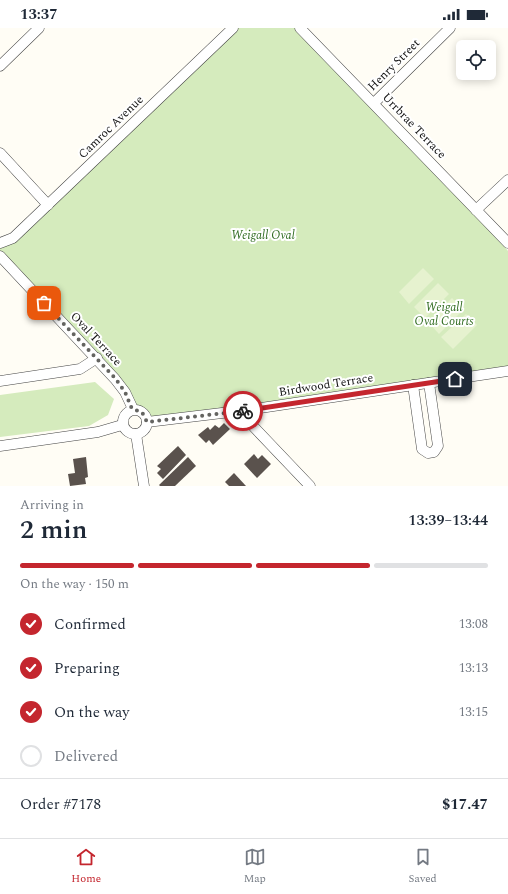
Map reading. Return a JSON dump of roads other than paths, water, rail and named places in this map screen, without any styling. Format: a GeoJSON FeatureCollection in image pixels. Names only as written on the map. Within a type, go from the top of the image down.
{"type":"FeatureCollection","features":[{"type":"Feature","properties":{"kind":"street"},"geometry":{"type":"LineString","coordinates":[[0,66],[39,28]]}},
{"type":"Feature","properties":{"kind":"street","name":"Camroc Avenue"},"geometry":{"type":"LineString","coordinates":[[2,243],[13,238],[233,28]]}},
{"type":"Feature","properties":{"kind":"street","name":"Urrbrae Terrace"},"geometry":{"type":"LineString","coordinates":[[300,28],[508,243]]}},
{"type":"Feature","properties":{"kind":"street","name":"Henry Street"},"geometry":{"type":"LineString","coordinates":[[374,103],[450,28]]}},
{"type":"Feature","properties":{"kind":"street"},"geometry":{"type":"LineString","coordinates":[[0,153],[48,205]]}},
{"type":"Feature","properties":{"kind":"street"},"geometry":{"type":"LineString","coordinates":[[476,210],[508,180]]}},
{"type":"Feature","properties":{"kind":"street","name":"Oval Terrace"},"geometry":{"type":"LineString","coordinates":[[0,256],[115,378],[125,392],[132,409]]}},
{"type":"Feature","properties":{"kind":"street"},"geometry":{"type":"LineString","coordinates":[[0,381],[80,369],[97,358]]}},
{"type":"Feature","properties":{"kind":"street","name":"Birdwood Terrace"},"geometry":{"type":"LineString","coordinates":[[147,422],[247,410],[508,371]]}},
{"type":"Feature","properties":{"kind":"street"},"geometry":{"type":"LineString","coordinates":[[413,385],[422,449],[428,453],[434,452],[438,446],[429,383]]}},
{"type":"Feature","properties":{"kind":"street"},"geometry":{"type":"LineString","coordinates":[[132,409],[142,412],[147,422],[143,431],[136,434],[128,432],[122,424],[124,416],[132,409]]}},
{"type":"Feature","properties":{"kind":"street"},"geometry":{"type":"LineString","coordinates":[[247,410],[251,424],[310,486]]}},
{"type":"Feature","properties":{"kind":"street"},"geometry":{"type":"LineString","coordinates":[[0,446],[98,432],[122,424]]}},
{"type":"Feature","properties":{"kind":"street"},"geometry":{"type":"LineString","coordinates":[[136,434],[144,486]]}},
{"type":"Feature","properties":{"kind":"park label","name":"Weigall Oval"},"geometry":{"type":"Point","coordinates":[263,235]}},
{"type":"Feature","properties":{"kind":"park label","name":"Weigall Oval Courts"},"geometry":{"type":"Point","coordinates":[444,314]}}]}
